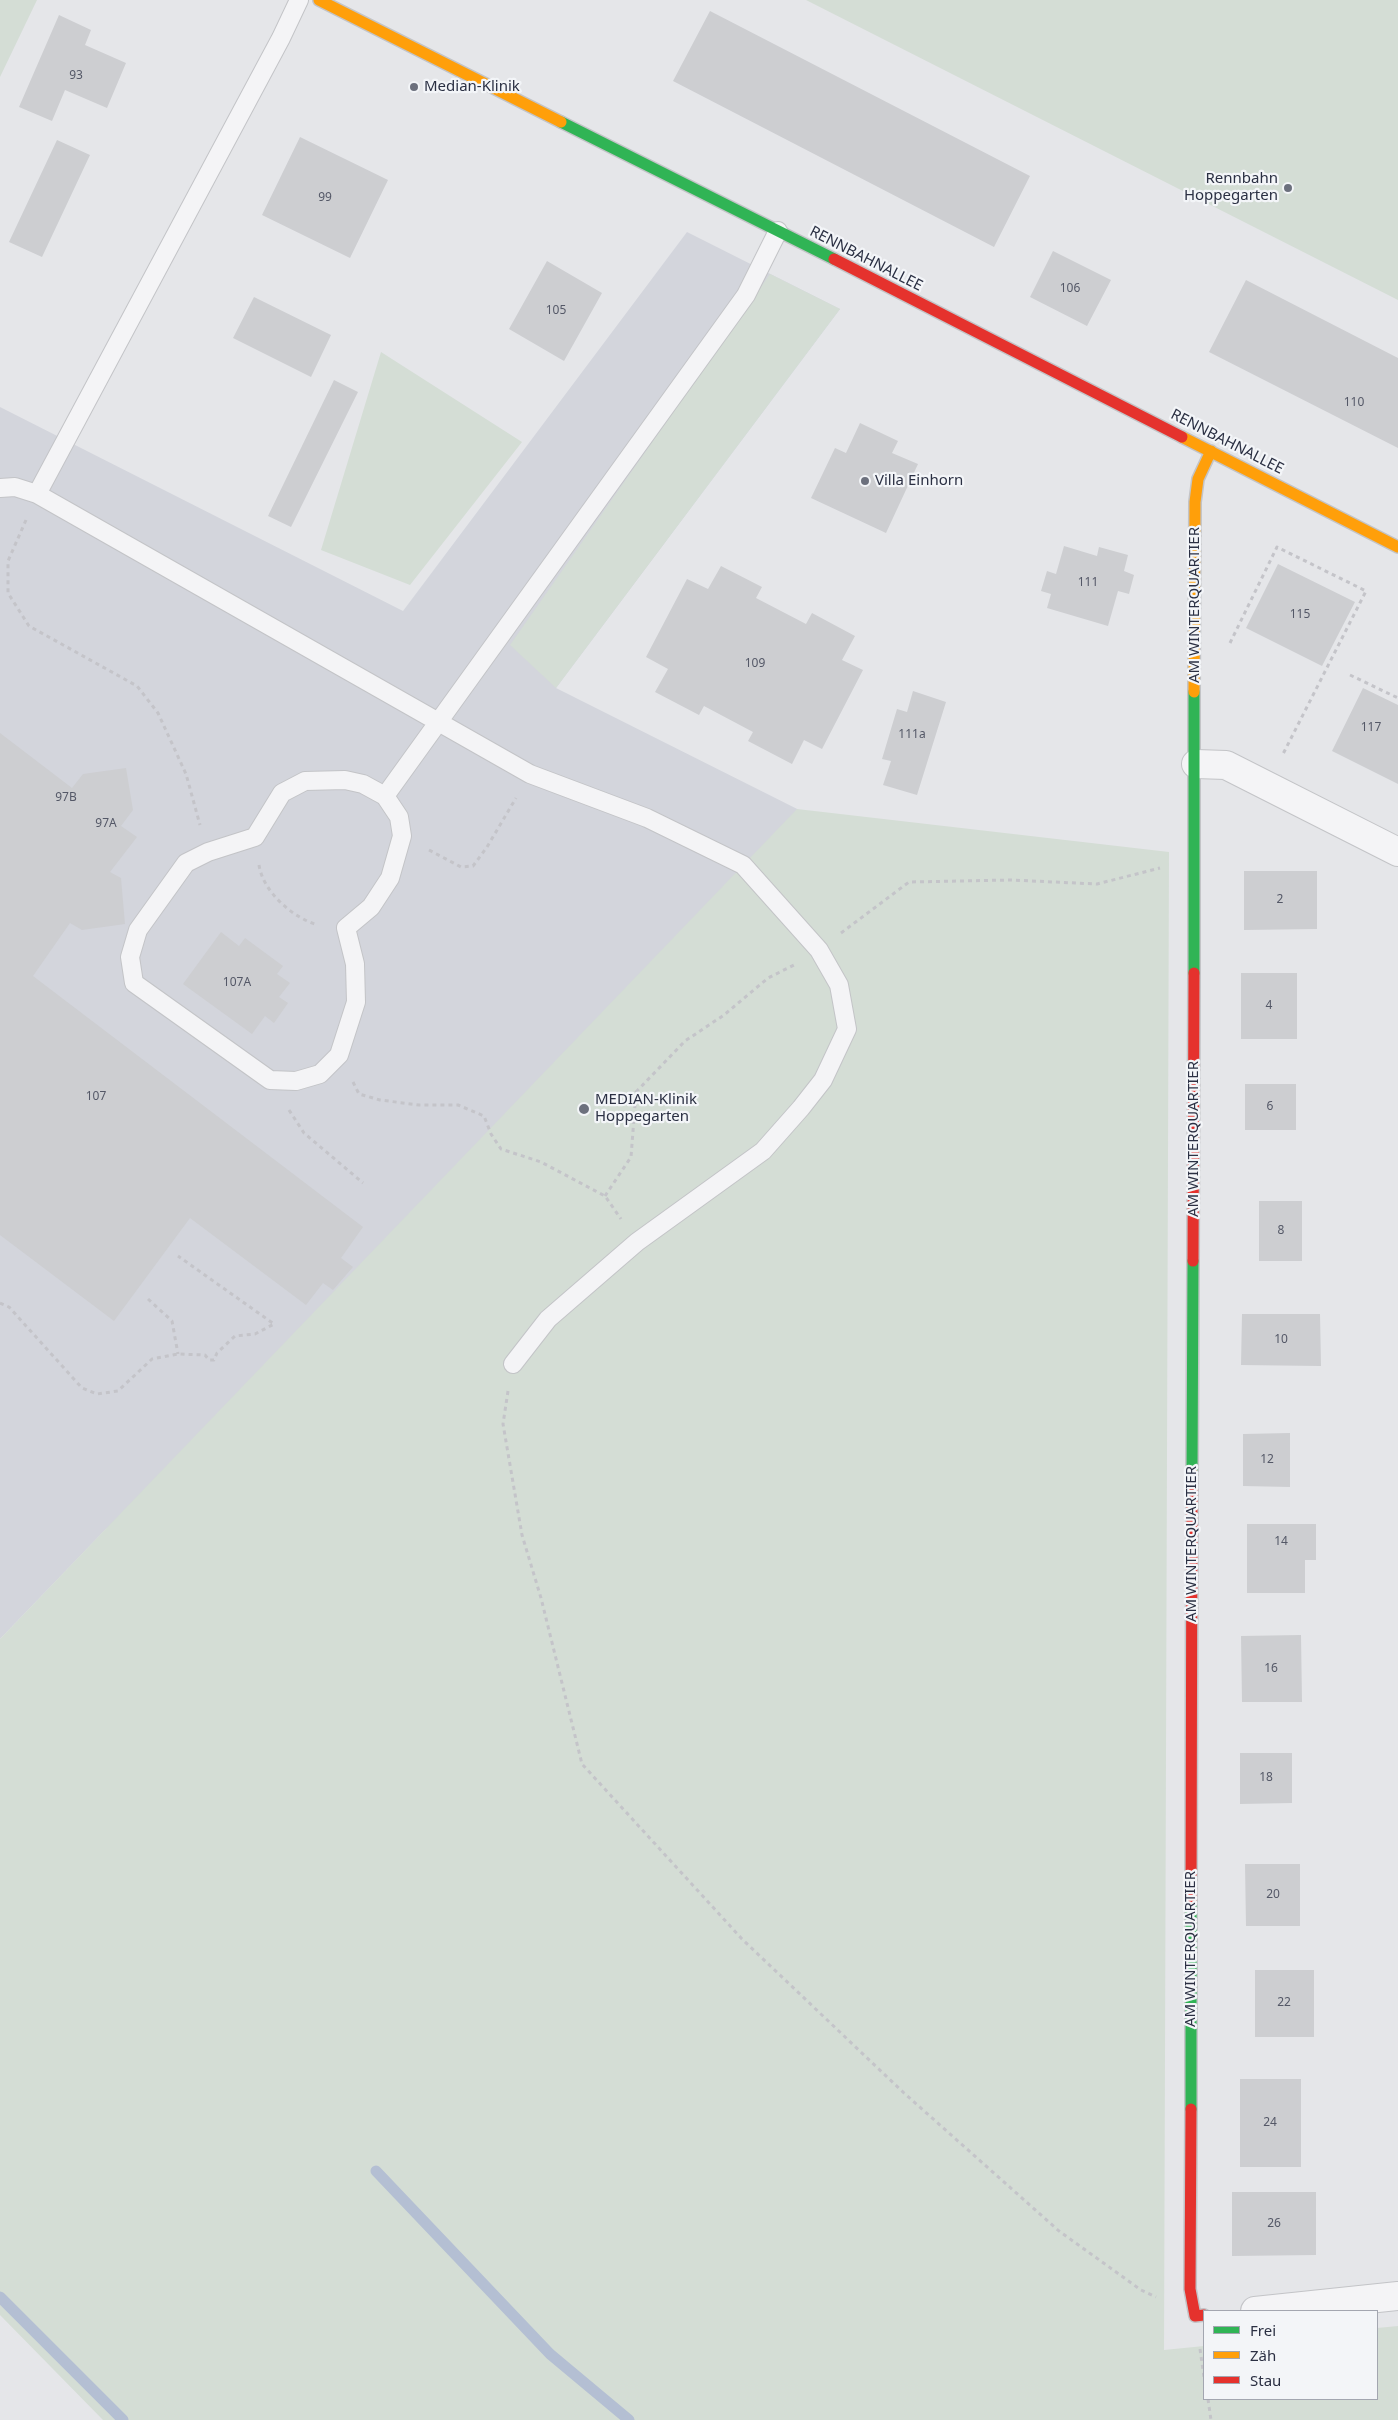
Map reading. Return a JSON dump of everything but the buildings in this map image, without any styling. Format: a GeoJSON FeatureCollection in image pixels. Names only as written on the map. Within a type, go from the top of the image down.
{"type":"FeatureCollection","features":[{"type":"Feature","properties":{"kind":"street","name":"RENNBAHNALLEE"},"geometry":{"type":"LineString","coordinates":[[319,0],[778,231],[1398,547]]}},
{"type":"Feature","properties":{"kind":"street","name":"AM WINTERQUARTIER"},"geometry":{"type":"LineString","coordinates":[[1200,2315],[1190,2279],[1196,764],[1195,502],[1198,479],[1211,451]]}},
{"type":"Feature","properties":{"kind":"street"},"geometry":{"type":"LineString","coordinates":[[1196,764],[1226,765],[1398,852]]}},
{"type":"Feature","properties":{"kind":"street"},"geometry":{"type":"LineString","coordinates":[[1265,2310],[1398,2296]]}},
{"type":"Feature","properties":{"kind":"lane"},"geometry":{"type":"LineString","coordinates":[[37,494],[281,38],[299,0]]}},
{"type":"Feature","properties":{"kind":"lane"},"geometry":{"type":"LineString","coordinates":[[385,796],[436,721],[746,295],[778,231]]}},
{"type":"Feature","properties":{"kind":"lane"},"geometry":{"type":"LineString","coordinates":[[0,488],[15,487],[37,494],[530,774],[647,818],[743,865],[819,950],[838,985],[847,1029],[823,1080],[764,1151],[637,1242],[548,1319],[513,1364]]}},
{"type":"Feature","properties":{"kind":"lane"},"geometry":{"type":"LineString","coordinates":[[345,780],[363,784],[385,796],[399,817],[402,836],[390,878],[371,907],[346,928],[355,964],[356,1002],[339,1055],[320,1074],[296,1081],[270,1080],[134,983],[130,956],[138,930],[186,862],[208,852],[255,837],[282,793],[305,782],[345,780]]}},
{"type":"Feature","properties":{"kind":"path"},"geometry":{"type":"LineString","coordinates":[[37,494],[8,561],[8,593],[29,626],[137,686],[158,713],[186,774],[208,852]]}},
{"type":"Feature","properties":{"kind":"path"},"geometry":{"type":"LineString","coordinates":[[1228,648],[1277,547],[1366,591],[1267,786]]}},
{"type":"Feature","properties":{"kind":"path"},"geometry":{"type":"LineString","coordinates":[[1350,675],[1398,698]]}},
{"type":"Feature","properties":{"kind":"path"},"geometry":{"type":"LineString","coordinates":[[402,836],[461,867],[473,866],[501,826],[530,774]]}},
{"type":"Feature","properties":{"kind":"path"},"geometry":{"type":"LineString","coordinates":[[255,837],[260,869],[270,890],[280,903],[311,923],[330,929],[346,928]]}},
{"type":"Feature","properties":{"kind":"path"},"geometry":{"type":"LineString","coordinates":[[339,1055],[359,1094],[380,1100],[458,1105],[484,1116],[491,1134],[501,1149],[541,1162],[605,1196],[637,1242]]}},
{"type":"Feature","properties":{"kind":"path"},"geometry":{"type":"LineString","coordinates":[[270,1080],[304,1133],[364,1183]]}},
{"type":"Feature","properties":{"kind":"path"},"geometry":{"type":"LineString","coordinates":[[0,1303],[9,1307],[82,1388],[97,1394],[118,1391],[152,1359],[178,1354],[205,1355],[209,1360],[214,1360],[217,1353],[234,1336],[256,1334],[274,1324],[178,1256]]}},
{"type":"Feature","properties":{"kind":"path"},"geometry":{"type":"LineString","coordinates":[[148,1299],[172,1321],[178,1354]]}},
{"type":"Feature","properties":{"kind":"path"},"geometry":{"type":"LineString","coordinates":[[513,1364],[503,1424],[520,1526],[541,1598],[582,1764],[742,1939],[904,2093],[1059,2231],[1141,2290],[1200,2315]]}},
{"type":"Feature","properties":{"kind":"path"},"geometry":{"type":"LineString","coordinates":[[1208,2400],[1211,2420]]}},
{"type":"Feature","properties":{"kind":"shaded area"},"geometry":{"type":"Polygon","coordinates":[[[0,0],[37,0],[0,77],[0,0]]]}},
{"type":"Feature","properties":{"kind":"shaded area","name":"Rennbahn Hoppegarten"},"geometry":{"type":"Polygon","coordinates":[[[806,0],[1398,0],[1398,300],[806,0]]]}},
{"type":"Feature","properties":{"kind":"shaded area","name":"MEDIAN-Klinik Hoppegarten"},"geometry":{"type":"Polygon","coordinates":[[[687,232],[840,309],[556,688],[1168,995],[106,1529],[0,1639],[0,407],[403,611],[687,232]]]}},
{"type":"Feature","properties":{"kind":"shaded area"},"geometry":{"type":"Polygon","coordinates":[[[770,274],[840,309],[556,688],[510,645],[770,274]]]}},
{"type":"Feature","properties":{"kind":"shaded area"},"geometry":{"type":"Polygon","coordinates":[[[381,352],[522,442],[410,585],[321,550],[381,352]]]}},
{"type":"Feature","properties":{"kind":"shaded area"},"geometry":{"type":"Polygon","coordinates":[[[797,809],[1169,852],[1164,2350],[1203,2346],[1203,2400],[1378,2400],[1378,2328],[1398,2326],[1398,2420],[103,2420],[0,2315],[0,1639],[797,809]]]}},
{"type":"Feature","properties":{"kind":"waterway"},"geometry":{"type":"LineString","coordinates":[[376,2171],[550,2354],[629,2420]]}},
{"type":"Feature","properties":{"kind":"waterway"},"geometry":{"type":"LineString","coordinates":[[0,2297],[123,2420]]}},
{"type":"Feature","properties":{"kind":"traffic: fast"},"geometry":{"type":"LineString","coordinates":[[561,122],[834,259]]}},
{"type":"Feature","properties":{"kind":"traffic: fast"},"geometry":{"type":"LineString","coordinates":[[1194,692],[1194,973]]}},
{"type":"Feature","properties":{"kind":"traffic: fast"},"geometry":{"type":"LineString","coordinates":[[1192,1473],[1193,1261]]}},
{"type":"Feature","properties":{"kind":"traffic: fast"},"geometry":{"type":"LineString","coordinates":[[1191,1902],[1191,2109]]}},
{"type":"Feature","properties":{"kind":"traffic: slow"},"geometry":{"type":"LineString","coordinates":[[319,0],[561,122]]}},
{"type":"Feature","properties":{"kind":"traffic: slow"},"geometry":{"type":"LineString","coordinates":[[1182,437],[1398,547]]}},
{"type":"Feature","properties":{"kind":"traffic: slow"},"geometry":{"type":"LineString","coordinates":[[1194,692],[1195,502],[1198,479],[1211,451]]}},
{"type":"Feature","properties":{"kind":"traffic: jam"},"geometry":{"type":"LineString","coordinates":[[834,259],[1182,437]]}},
{"type":"Feature","properties":{"kind":"traffic: jam"},"geometry":{"type":"LineString","coordinates":[[1193,1261],[1194,973]]}},
{"type":"Feature","properties":{"kind":"traffic: jam"},"geometry":{"type":"LineString","coordinates":[[1191,1902],[1192,1473]]}},
{"type":"Feature","properties":{"kind":"traffic: jam"},"geometry":{"type":"LineString","coordinates":[[1191,2109],[1190,2289],[1195,2316],[1203,2315]]}},
{"type":"Feature","properties":{"kind":"place","name":"Median-Klinik"},"geometry":{"type":"Point","coordinates":[414,87]}},
{"type":"Feature","properties":{"kind":"place","name":"Rennbahn Hoppegarten"},"geometry":{"type":"Point","coordinates":[1288,188]}},
{"type":"Feature","properties":{"kind":"place","name":"Villa Einhorn"},"geometry":{"type":"Point","coordinates":[865,481]}},
{"type":"Feature","properties":{"kind":"place","name":"MEDIAN-Klinik Hoppegarten"},"geometry":{"type":"Point","coordinates":[584,1109]}}]}
